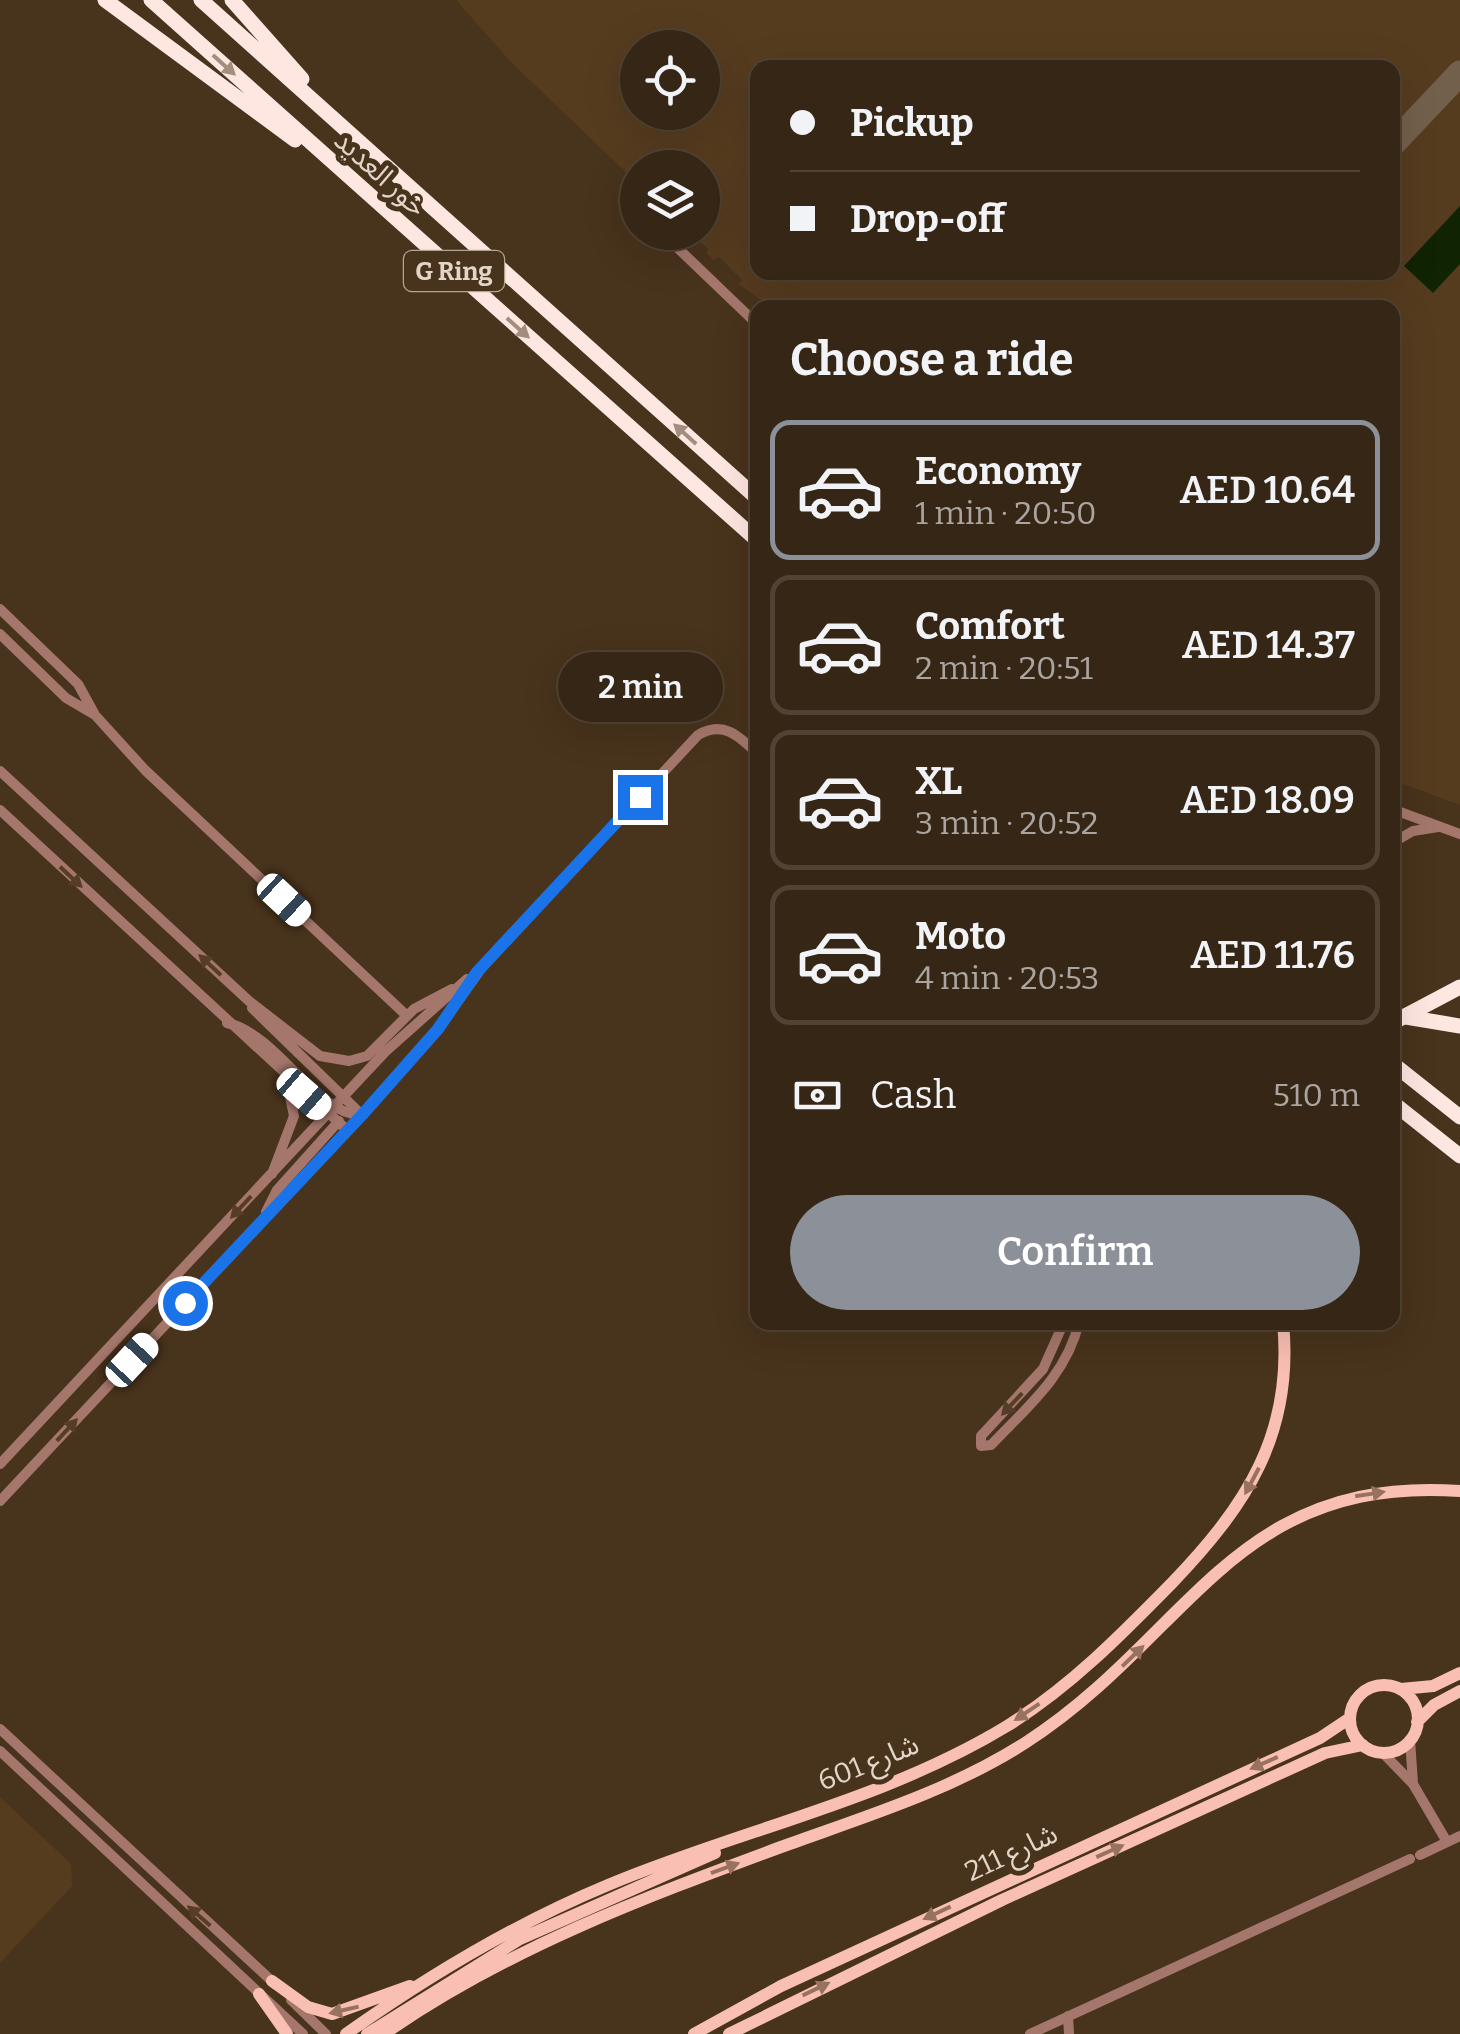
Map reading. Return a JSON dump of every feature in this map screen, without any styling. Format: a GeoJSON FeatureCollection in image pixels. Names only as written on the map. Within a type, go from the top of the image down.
{"type":"FeatureCollection","features":[{"type":"Feature","properties":{"kind":"highway"},"geometry":{"type":"LineString","coordinates":[[105,0],[353,181]]}},
{"type":"Feature","properties":{"kind":"highway","name":"خور العديد"},"geometry":{"type":"LineString","coordinates":[[151,0],[750,534]]}},
{"type":"Feature","properties":{"kind":"highway","name":"خور العديد"},"geometry":{"type":"LineString","coordinates":[[200,0],[750,492]]}},
{"type":"Feature","properties":{"kind":"highway"},"geometry":{"type":"LineString","coordinates":[[232,0],[344,126]]}},
{"type":"Feature","properties":{"kind":"highway"},"geometry":{"type":"LineString","coordinates":[[1400,1018],[1428,1000],[1460,987]]}},
{"type":"Feature","properties":{"kind":"highway"},"geometry":{"type":"LineString","coordinates":[[1400,1015],[1460,1026]]}},
{"type":"Feature","properties":{"kind":"highway"},"geometry":{"type":"LineString","coordinates":[[1400,1069],[1460,1117]]}},
{"type":"Feature","properties":{"kind":"highway"},"geometry":{"type":"LineString","coordinates":[[1400,1108],[1460,1156]]}},
{"type":"Feature","properties":{"kind":"main road","name":"شارع 601"},"geometry":{"type":"LineString","coordinates":[[346,2034],[422,1982],[581,1897],[740,1840],[950,1756],[1005,1727],[1062,1688],[1121,1635],[1227,1523],[1269,1447],[1282,1389],[1284,1330]]}},
{"type":"Feature","properties":{"kind":"main road","name":"شارع 601"},"geometry":{"type":"LineString","coordinates":[[386,2034],[491,1969],[601,1915],[902,1803],[980,1768],[1079,1704],[1256,1538],[1302,1513],[1391,1491],[1460,1492]]}},
{"type":"Feature","properties":{"kind":"main road"},"geometry":{"type":"LineString","coordinates":[[1460,1673],[1432,1686],[1401,1690],[1383,1685],[1365,1691],[1350,1718],[1363,1745],[1382,1752],[1410,1740],[1418,1722],[1434,1705],[1460,1691]]}},
{"type":"Feature","properties":{"kind":"main road"},"geometry":{"type":"LineString","coordinates":[[1401,1690],[1414,1703],[1418,1722]]}},
{"type":"Feature","properties":{"kind":"main road","name":"شارع 211"},"geometry":{"type":"LineString","coordinates":[[694,2034],[781,1986],[1320,1738],[1350,1718]]}},
{"type":"Feature","properties":{"kind":"main road","name":"شارع 211"},"geometry":{"type":"LineString","coordinates":[[729,2034],[1002,1900],[1332,1750],[1363,1745]]}},
{"type":"Feature","properties":{"kind":"main road"},"geometry":{"type":"LineString","coordinates":[[366,2034],[520,1939],[740,1840]]}},
{"type":"Feature","properties":{"kind":"main road"},"geometry":{"type":"LineString","coordinates":[[272,1981],[308,2007],[332,2014],[422,1982]]}},
{"type":"Feature","properties":{"kind":"main road"},"geometry":{"type":"LineString","coordinates":[[259,1994],[287,2034]]}},
{"type":"Feature","properties":{"kind":"street"},"geometry":{"type":"LineString","coordinates":[[680,250],[750,317]]}},
{"type":"Feature","properties":{"kind":"street"},"geometry":{"type":"LineString","coordinates":[[0,609],[78,684],[95,715],[145,770],[406,1015]]}},
{"type":"Feature","properties":{"kind":"street"},"geometry":{"type":"LineString","coordinates":[[0,634],[66,698],[95,715]]}},
{"type":"Feature","properties":{"kind":"street"},"geometry":{"type":"LineString","coordinates":[[0,1501],[265,1218],[277,1190],[391,1046],[483,966],[698,736],[711,729],[726,730],[750,748]]}},
{"type":"Feature","properties":{"kind":"street"},"geometry":{"type":"LineString","coordinates":[[0,771],[249,1001],[312,1051],[339,1062],[358,1060],[376,1050],[406,1015],[458,987]]}},
{"type":"Feature","properties":{"kind":"street"},"geometry":{"type":"LineString","coordinates":[[0,810],[281,1073],[339,1114],[362,1115]]}},
{"type":"Feature","properties":{"kind":"street"},"geometry":{"type":"LineString","coordinates":[[1400,811],[1460,834]]}},
{"type":"Feature","properties":{"kind":"street"},"geometry":{"type":"LineString","coordinates":[[1400,839],[1413,832],[1439,827]]}},
{"type":"Feature","properties":{"kind":"street"},"geometry":{"type":"LineString","coordinates":[[362,1115],[438,1029],[483,966]]}},
{"type":"Feature","properties":{"kind":"street"},"geometry":{"type":"LineString","coordinates":[[249,1001],[339,1114]]}},
{"type":"Feature","properties":{"kind":"street"},"geometry":{"type":"LineString","coordinates":[[226,1022],[256,1034],[339,1114],[362,1115]]}},
{"type":"Feature","properties":{"kind":"street"},"geometry":{"type":"LineString","coordinates":[[272,1174],[294,1116],[293,1098],[281,1073]]}},
{"type":"Feature","properties":{"kind":"street"},"geometry":{"type":"LineString","coordinates":[[0,1464],[272,1174],[339,1114]]}},
{"type":"Feature","properties":{"kind":"street"},"geometry":{"type":"LineString","coordinates":[[1060,1330],[1043,1369],[981,1436],[982,1446],[991,1445],[1053,1379],[1067,1357],[1076,1330]]}},
{"type":"Feature","properties":{"kind":"street"},"geometry":{"type":"LineString","coordinates":[[0,1730],[326,2034]]}},
{"type":"Feature","properties":{"kind":"street"},"geometry":{"type":"LineString","coordinates":[[1410,1740],[1413,1784]]}},
{"type":"Feature","properties":{"kind":"street"},"geometry":{"type":"LineString","coordinates":[[0,1751],[303,2034]]}},
{"type":"Feature","properties":{"kind":"street"},"geometry":{"type":"LineString","coordinates":[[1382,1752],[1413,1784],[1447,1842]]}},
{"type":"Feature","properties":{"kind":"street"},"geometry":{"type":"LineString","coordinates":[[1030,2034],[1460,1836]]}},
{"type":"Feature","properties":{"kind":"street"},"geometry":{"type":"LineString","coordinates":[[1068,2016],[1069,2034]]}},
{"type":"Feature","properties":{"kind":"shaded area"},"geometry":{"type":"Polygon","coordinates":[[[456,0],[1460,0],[1460,805],[1400,783],[1400,300],[761,300],[739,284],[742,280],[719,257],[714,260],[706,253],[720,250],[720,150],[620,150],[620,167],[510,61],[456,0]]]}},
{"type":"Feature","properties":{"kind":"shaded area"},"geometry":{"type":"Polygon","coordinates":[[[1460,206],[1460,264],[1433,293],[1404,266],[1460,206]]]}},
{"type":"Feature","properties":{"kind":"shaded area"},"geometry":{"type":"Polygon","coordinates":[[[0,1797],[71,1864],[72,1886],[0,1963],[0,1797]]]}},
{"type":"Feature","properties":{"kind":"taxiway"},"geometry":{"type":"LineString","coordinates":[[1400,137],[1460,73]]}},
{"type":"Feature","properties":{"kind":"route"},"geometry":{"type":"LineString","coordinates":[[185,1303],[362,1115],[438,1029],[477,972],[640,797]]}}]}
